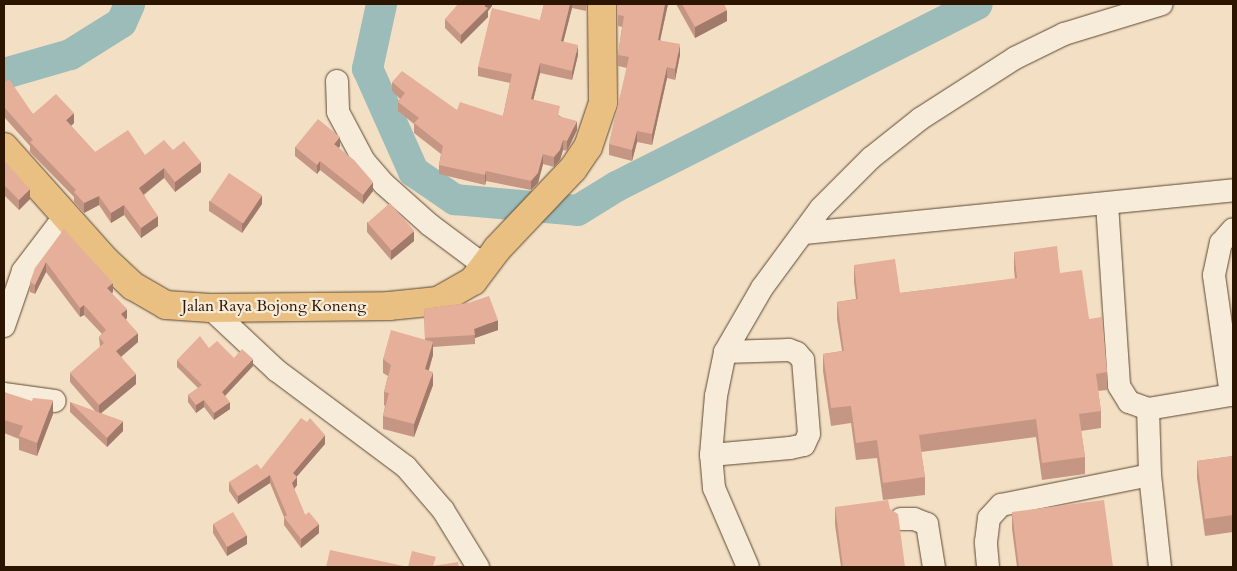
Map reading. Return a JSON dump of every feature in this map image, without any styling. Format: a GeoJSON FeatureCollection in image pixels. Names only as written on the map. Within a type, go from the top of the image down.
{"type":"FeatureCollection","features":[{"type":"Feature","properties":{"kind":"main road","name":"Jalan Raya Bojong Koneng"},"geometry":{"type":"LineString","coordinates":[[4,147],[64,217],[106,261],[150,299],[166,305],[210,308],[416,304],[438,301],[459,291],[473,281],[539,202],[573,169],[597,126],[602,103],[602,4]]}},
{"type":"Feature","properties":{"kind":"street"},"geometry":{"type":"LineString","coordinates":[[748,567],[714,488],[712,455],[716,396],[725,352],[762,288],[821,208],[871,158],[956,95],[1015,58],[1064,34],[1162,4]]}},
{"type":"Feature","properties":{"kind":"street"},"geometry":{"type":"LineString","coordinates":[[338,81],[338,112],[364,161],[384,184],[424,219],[491,258]]}},
{"type":"Feature","properties":{"kind":"street"},"geometry":{"type":"LineString","coordinates":[[805,232],[1107,204],[1233,190]]}},
{"type":"Feature","properties":{"kind":"street"},"geometry":{"type":"LineString","coordinates":[[1107,204],[1119,386],[1130,402],[1148,409],[1232,395],[1214,275],[1221,243],[1233,229]]}},
{"type":"Feature","properties":{"kind":"street"},"geometry":{"type":"LineString","coordinates":[[4,326],[23,271],[64,217]]}},
{"type":"Feature","properties":{"kind":"street"},"geometry":{"type":"LineString","coordinates":[[210,308],[276,370],[406,467],[443,510],[478,567]]}},
{"type":"Feature","properties":{"kind":"street"},"geometry":{"type":"LineString","coordinates":[[712,455],[804,445],[808,434],[803,360],[797,353],[789,350],[725,352]]}},
{"type":"Feature","properties":{"kind":"street"},"geometry":{"type":"LineString","coordinates":[[4,394],[55,401]]}},
{"type":"Feature","properties":{"kind":"street"},"geometry":{"type":"LineString","coordinates":[[1148,409],[1150,475],[1160,567]]}},
{"type":"Feature","properties":{"kind":"street"},"geometry":{"type":"LineString","coordinates":[[988,567],[986,542],[989,518],[1001,505],[1150,475]]}},
{"type":"Feature","properties":{"kind":"street"},"geometry":{"type":"LineString","coordinates":[[900,519],[914,519],[927,524],[934,567]]}},
{"type":"Feature","properties":{"kind":"building"},"geometry":{"type":"Polygon","coordinates":[[[458,4],[486,4],[484,6],[488,8],[461,35],[445,19],[458,4]]]}},
{"type":"Feature","properties":{"kind":"building"},"geometry":{"type":"Polygon","coordinates":[[[544,4],[570,4],[561,41],[578,45],[572,71],[540,63],[531,99],[560,106],[558,116],[577,121],[567,141],[563,140],[560,150],[554,157],[543,154],[538,173],[531,181],[486,171],[485,175],[439,165],[443,146],[414,123],[419,118],[398,102],[405,93],[392,82],[402,71],[457,110],[460,102],[503,116],[512,74],[478,67],[492,8],[540,20],[544,4]]]}},
{"type":"Feature","properties":{"kind":"building"},"geometry":{"type":"Polygon","coordinates":[[[618,4],[665,4],[658,40],[680,44],[675,69],[667,67],[652,134],[637,131],[632,150],[609,144],[629,57],[618,55],[624,16],[618,15],[618,4]]]}},
{"type":"Feature","properties":{"kind":"building"},"geometry":{"type":"Polygon","coordinates":[[[682,4],[724,4],[727,10],[695,27],[682,4]]]}},
{"type":"Feature","properties":{"kind":"building"},"geometry":{"type":"Polygon","coordinates":[[[9,79],[33,114],[56,94],[74,113],[66,120],[95,152],[128,130],[145,155],[164,140],[173,150],[184,141],[201,162],[175,182],[164,168],[139,188],[158,216],[141,228],[124,205],[111,213],[99,196],[84,203],[74,192],[76,190],[30,142],[33,140],[4,109],[4,83],[9,79]]]}},
{"type":"Feature","properties":{"kind":"building"},"geometry":{"type":"Polygon","coordinates":[[[318,119],[340,137],[334,144],[354,160],[373,182],[363,195],[320,161],[317,165],[295,147],[318,119]]]}},
{"type":"Feature","properties":{"kind":"building"},"geometry":{"type":"Polygon","coordinates":[[[4,160],[30,189],[19,200],[4,185],[4,160]]]}},
{"type":"Feature","properties":{"kind":"building"},"geometry":{"type":"Polygon","coordinates":[[[229,173],[262,195],[243,224],[210,201],[229,173]]]}},
{"type":"Feature","properties":{"kind":"building"},"geometry":{"type":"Polygon","coordinates":[[[390,203],[414,231],[392,251],[367,223],[390,203]]]}},
{"type":"Feature","properties":{"kind":"building"},"geometry":{"type":"Polygon","coordinates":[[[64,229],[113,283],[107,288],[127,309],[121,314],[138,333],[116,351],[136,374],[99,405],[70,373],[104,343],[99,337],[106,330],[84,305],[80,308],[46,262],[35,285],[30,282],[35,268],[64,229]]]}},
{"type":"Feature","properties":{"kind":"building"},"geometry":{"type":"Polygon","coordinates":[[[1057,246],[1060,273],[1082,270],[1089,319],[1102,317],[1107,372],[1096,374],[1101,411],[1079,414],[1085,457],[1042,463],[1036,419],[919,435],[925,477],[883,483],[877,440],[856,443],[851,406],[831,408],[823,354],[844,351],[837,302],[858,299],[854,265],[895,259],[900,293],[1017,278],[1014,252],[1057,246]]]}},
{"type":"Feature","properties":{"kind":"building"},"geometry":{"type":"Polygon","coordinates":[[[489,296],[498,320],[474,329],[475,335],[425,338],[424,309],[468,303],[489,296]]]}},
{"type":"Feature","properties":{"kind":"building"},"geometry":{"type":"Polygon","coordinates":[[[391,330],[433,342],[425,369],[433,372],[414,424],[383,416],[389,393],[384,392],[391,365],[383,359],[391,330]]]}},
{"type":"Feature","properties":{"kind":"building"},"geometry":{"type":"Polygon","coordinates":[[[200,336],[209,348],[217,341],[234,358],[242,349],[253,359],[222,392],[230,402],[214,413],[204,400],[196,405],[188,395],[202,385],[177,360],[200,336]]]}},
{"type":"Feature","properties":{"kind":"building"},"geometry":{"type":"Polygon","coordinates":[[[4,392],[32,401],[33,398],[53,400],[37,443],[19,436],[23,426],[4,420],[4,392]]]}},
{"type":"Feature","properties":{"kind":"building"},"geometry":{"type":"Polygon","coordinates":[[[70,402],[123,421],[107,438],[70,402]]]}},
{"type":"Feature","properties":{"kind":"building"},"geometry":{"type":"Polygon","coordinates":[[[301,418],[307,422],[310,418],[325,435],[293,473],[297,477],[292,483],[305,515],[309,512],[319,524],[301,539],[284,517],[287,515],[270,475],[238,496],[229,482],[257,464],[261,469],[301,418]]]}},
{"type":"Feature","properties":{"kind":"building"},"geometry":{"type":"Polygon","coordinates":[[[1233,456],[1233,515],[1205,519],[1197,461],[1233,456]]]}},
{"type":"Feature","properties":{"kind":"building"},"geometry":{"type":"Polygon","coordinates":[[[888,500],[890,509],[898,514],[905,567],[843,567],[835,507],[888,500]]]}},
{"type":"Feature","properties":{"kind":"building"},"geometry":{"type":"Polygon","coordinates":[[[1104,500],[1113,567],[1019,567],[1012,512],[1104,500]]]}},
{"type":"Feature","properties":{"kind":"building"},"geometry":{"type":"Polygon","coordinates":[[[233,512],[247,535],[227,547],[213,524],[233,512]]]}},
{"type":"Feature","properties":{"kind":"building"},"geometry":{"type":"Polygon","coordinates":[[[330,550],[408,567],[326,567],[330,550]]]}},
{"type":"Feature","properties":{"kind":"building"},"geometry":{"type":"Polygon","coordinates":[[[412,551],[436,557],[433,566],[458,562],[459,567],[408,567],[412,551]]]}},
{"type":"Feature","properties":{"kind":"waterway"},"geometry":{"type":"LineString","coordinates":[[4,73],[70,54],[121,22],[129,4]]}},
{"type":"Feature","properties":{"kind":"waterway"},"geometry":{"type":"LineString","coordinates":[[381,4],[367,68],[413,171],[454,199],[577,210],[616,186],[977,4]]}}]}
